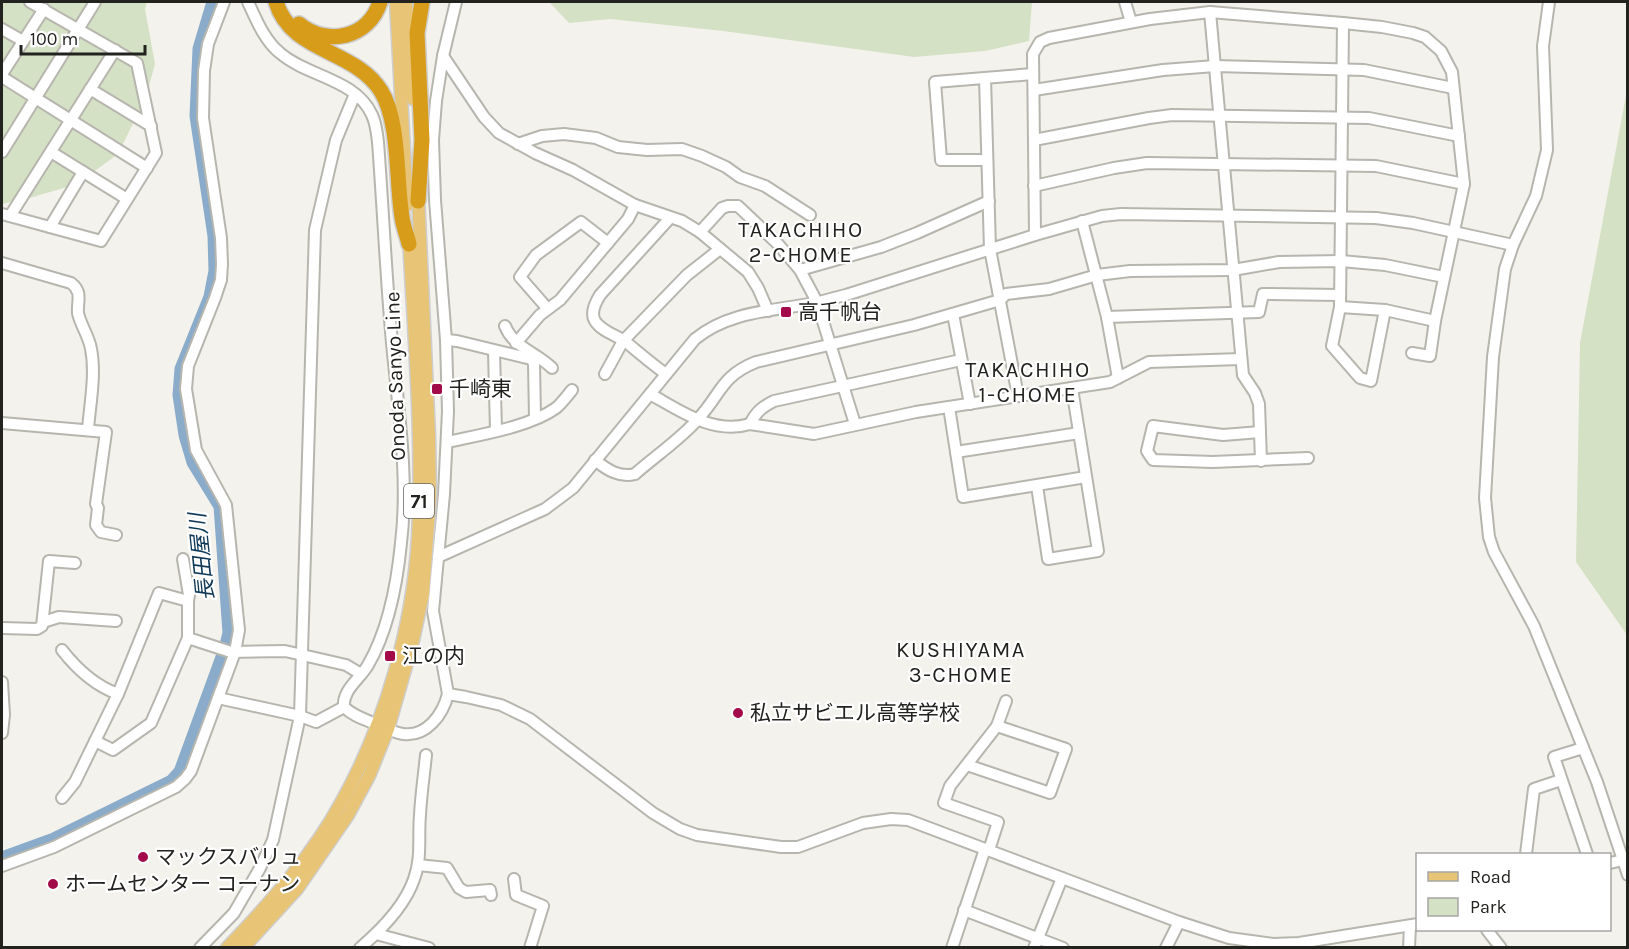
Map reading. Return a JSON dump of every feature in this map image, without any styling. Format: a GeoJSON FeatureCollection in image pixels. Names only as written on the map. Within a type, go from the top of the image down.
{"type":"FeatureCollection","features":[{"type":"Feature","properties":{"kind":"highway"},"geometry":{"type":"LineString","coordinates":[[276,2],[286,24],[302,38],[359,68],[382,92],[391,122],[402,219],[409,244]]}},
{"type":"Feature","properties":{"kind":"highway"},"geometry":{"type":"LineString","coordinates":[[284,2],[292,17],[306,30],[319,35],[337,37],[352,33],[364,26],[375,13],[380,2]]}},
{"type":"Feature","properties":{"kind":"highway"},"geometry":{"type":"LineString","coordinates":[[418,201],[422,140],[417,33],[422,2]]}},
{"type":"Feature","properties":{"kind":"main road","name":"Onoda Sanyo Line"},"geometry":{"type":"LineString","coordinates":[[227,948],[260,913],[317,840],[341,804],[384,727],[407,615],[418,538],[418,438],[396,2]]}},
{"type":"Feature","properties":{"kind":"main road","name":"Onoda Sanyo Line"},"geometry":{"type":"LineString","coordinates":[[243,948],[297,889],[320,858],[363,785],[414,635],[423,594],[430,497],[429,435],[406,2]]}},
{"type":"Feature","properties":{"kind":"street"},"geometry":{"type":"LineString","coordinates":[[30,2],[44,9],[79,29],[115,50],[137,63],[156,153],[101,241],[6,215],[51,152],[115,50]]}},
{"type":"Feature","properties":{"kind":"street"},"geometry":{"type":"LineString","coordinates":[[2,152],[95,2]]}},
{"type":"Feature","properties":{"kind":"street"},"geometry":{"type":"LineString","coordinates":[[2,866],[54,847],[176,787],[185,779],[218,698],[229,651],[238,630],[226,505],[196,450],[186,389],[188,366],[221,280],[221,238],[203,118],[204,71],[208,44],[224,2]]}},
{"type":"Feature","properties":{"kind":"street"},"geometry":{"type":"LineString","coordinates":[[248,2],[261,28],[279,52],[305,69],[355,94],[372,115],[378,142],[386,280],[404,497],[402,541],[392,599],[380,638],[368,665],[346,693],[343,701],[344,707],[352,715],[403,734],[414,733],[428,727],[441,714],[448,694],[433,611],[447,442],[446,340],[435,200],[433,140],[443,56],[456,2]]}},
{"type":"Feature","properties":{"kind":"street"},"geometry":{"type":"LineString","coordinates":[[1125,2],[1131,22]]}},
{"type":"Feature","properties":{"kind":"street"},"geometry":{"type":"LineString","coordinates":[[1549,2],[1543,46],[1547,150],[1536,196],[1513,245],[1505,269],[1495,336],[1485,498],[1486,520],[1494,552],[1534,626],[1583,748],[1628,875]]}},
{"type":"Feature","properties":{"kind":"street"},"geometry":{"type":"LineString","coordinates":[[44,9],[2,76],[147,168]]}},
{"type":"Feature","properties":{"kind":"street"},"geometry":{"type":"LineString","coordinates":[[1209,12],[1241,359],[1243,375],[1255,393],[1259,405],[1262,461]]}},
{"type":"Feature","properties":{"kind":"street"},"geometry":{"type":"LineString","coordinates":[[1035,235],[1033,54],[1040,42],[1049,38],[1131,22],[1209,12],[1382,27],[1413,33],[1434,43],[1452,72],[1464,184],[1430,356],[1412,353]]}},
{"type":"Feature","properties":{"kind":"street"},"geometry":{"type":"LineString","coordinates":[[1343,23],[1340,307],[1332,346],[1360,378],[1371,381],[1385,310]]}},
{"type":"Feature","properties":{"kind":"street"},"geometry":{"type":"LineString","coordinates":[[2,29],[23,40]]}},
{"type":"Feature","properties":{"kind":"street"},"geometry":{"type":"LineString","coordinates":[[443,56],[484,117],[499,133],[573,170],[635,205],[682,221],[700,232],[748,272],[768,311]]}},
{"type":"Feature","properties":{"kind":"street"},"geometry":{"type":"LineString","coordinates":[[1034,90],[1163,70],[1215,66],[1343,68],[1453,88]]}},
{"type":"Feature","properties":{"kind":"street"},"geometry":{"type":"LineString","coordinates":[[987,160],[941,160],[935,82],[1033,74]]}},
{"type":"Feature","properties":{"kind":"street"},"geometry":{"type":"LineString","coordinates":[[985,78],[990,249],[1018,396]]}},
{"type":"Feature","properties":{"kind":"street"},"geometry":{"type":"LineString","coordinates":[[90,89],[151,126]]}},
{"type":"Feature","properties":{"kind":"street"},"geometry":{"type":"LineString","coordinates":[[200,948],[234,913],[273,840],[281,813],[300,716],[315,230],[336,140],[355,94]]}},
{"type":"Feature","properties":{"kind":"street"},"geometry":{"type":"LineString","coordinates":[[1034,141],[1172,115],[1369,118],[1459,136]]}},
{"type":"Feature","properties":{"kind":"street"},"geometry":{"type":"LineString","coordinates":[[518,144],[542,136],[564,135],[596,138],[618,147],[646,150],[682,149],[726,167],[740,177],[765,186],[810,215]]}},
{"type":"Feature","properties":{"kind":"street"},"geometry":{"type":"LineString","coordinates":[[51,152],[127,199]]}},
{"type":"Feature","properties":{"kind":"street"},"geometry":{"type":"LineString","coordinates":[[1034,186],[1147,163],[1376,166],[1464,184]]}},
{"type":"Feature","properties":{"kind":"street"},"geometry":{"type":"LineString","coordinates":[[50,227],[83,172]]}},
{"type":"Feature","properties":{"kind":"street"},"geometry":{"type":"LineString","coordinates":[[800,270],[881,247],[989,201]]}},
{"type":"Feature","properties":{"kind":"street"},"geometry":{"type":"LineString","coordinates":[[516,343],[547,308],[560,300],[628,219],[635,205]]}},
{"type":"Feature","properties":{"kind":"street"},"geometry":{"type":"LineString","coordinates":[[700,232],[722,208],[738,206],[778,244],[800,270],[817,302],[855,424]]}},
{"type":"Feature","properties":{"kind":"street"},"geometry":{"type":"LineString","coordinates":[[438,557],[545,509],[573,488],[689,346],[706,330],[733,317],[817,302],[1082,221],[1121,214],[1376,218],[1455,231],[1513,245]]}},
{"type":"Feature","properties":{"kind":"street"},"geometry":{"type":"LineString","coordinates":[[666,374],[623,340],[600,327],[594,320],[593,312],[595,302],[670,218]]}},
{"type":"Feature","properties":{"kind":"street"},"geometry":{"type":"LineString","coordinates":[[1082,221],[1107,317],[1118,378]]}},
{"type":"Feature","properties":{"kind":"street"},"geometry":{"type":"LineString","coordinates":[[547,308],[520,277],[536,255],[581,222],[608,243]]}},
{"type":"Feature","properties":{"kind":"street"},"geometry":{"type":"LineString","coordinates":[[605,374],[623,340],[687,275],[720,249]]}},
{"type":"Feature","properties":{"kind":"street"},"geometry":{"type":"LineString","coordinates":[[421,260],[440,259]]}},
{"type":"Feature","properties":{"kind":"street"},"geometry":{"type":"LineString","coordinates":[[595,460],[616,473],[626,476],[634,474],[698,420],[732,374],[742,367],[914,325],[1000,300],[1006,294],[1049,289],[1096,275],[1130,271],[1233,270],[1279,262],[1341,261],[1385,265],[1444,277]]}},
{"type":"Feature","properties":{"kind":"street"},"geometry":{"type":"LineString","coordinates":[[2,263],[76,286],[80,298],[78,313],[89,338],[93,360],[88,429]]}},
{"type":"Feature","properties":{"kind":"street"},"geometry":{"type":"LineString","coordinates":[[1107,317],[1259,312],[1263,294],[1340,295]]}},
{"type":"Feature","properties":{"kind":"street"},"geometry":{"type":"LineString","coordinates":[[1340,307],[1385,310],[1436,321]]}},
{"type":"Feature","properties":{"kind":"street"},"geometry":{"type":"LineString","coordinates":[[953,314],[970,404]]}},
{"type":"Feature","properties":{"kind":"street"},"geometry":{"type":"LineString","coordinates":[[505,326],[516,343],[543,359],[552,368]]}},
{"type":"Feature","properties":{"kind":"street"},"geometry":{"type":"LineString","coordinates":[[446,340],[531,359],[534,363],[535,418]]}},
{"type":"Feature","properties":{"kind":"street"},"geometry":{"type":"LineString","coordinates":[[494,351],[496,431]]}},
{"type":"Feature","properties":{"kind":"street"},"geometry":{"type":"LineString","coordinates":[[650,394],[698,420],[727,427],[750,424],[814,434],[949,407],[1110,382],[1149,362],[1241,359]]}},
{"type":"Feature","properties":{"kind":"street"},"geometry":{"type":"LineString","coordinates":[[750,424],[755,413],[774,401],[961,360]]}},
{"type":"Feature","properties":{"kind":"street"},"geometry":{"type":"LineString","coordinates":[[1037,486],[1048,559],[1098,551],[1072,388]]}},
{"type":"Feature","properties":{"kind":"street"},"geometry":{"type":"LineString","coordinates":[[447,442],[496,431],[535,418],[556,407],[572,390]]}},
{"type":"Feature","properties":{"kind":"street"},"geometry":{"type":"LineString","coordinates":[[949,407],[963,497],[1086,477]]}},
{"type":"Feature","properties":{"kind":"street"},"geometry":{"type":"LineString","coordinates":[[2,423],[106,432],[96,504],[98,508],[96,525],[101,532],[116,535]]}},
{"type":"Feature","properties":{"kind":"street"},"geometry":{"type":"LineString","coordinates":[[1260,432],[1223,435],[1153,426],[1147,452],[1153,460],[1213,462],[1308,458]]}},
{"type":"Feature","properties":{"kind":"street"},"geometry":{"type":"LineString","coordinates":[[956,452],[1079,433]]}},
{"type":"Feature","properties":{"kind":"street"},"geometry":{"type":"LineString","coordinates":[[95,741],[113,750],[151,723],[188,638],[189,595],[183,559]]}},
{"type":"Feature","properties":{"kind":"street"},"geometry":{"type":"LineString","coordinates":[[2,628],[37,629],[42,626],[49,561],[75,563]]}},
{"type":"Feature","properties":{"kind":"street"},"geometry":{"type":"LineString","coordinates":[[62,798],[75,782],[118,694],[159,593],[188,601]]}},
{"type":"Feature","properties":{"kind":"street"},"geometry":{"type":"LineString","coordinates":[[43,622],[59,616],[116,621]]}},
{"type":"Feature","properties":{"kind":"street"},"geometry":{"type":"LineString","coordinates":[[188,638],[229,651],[285,651],[346,665],[361,674]]}},
{"type":"Feature","properties":{"kind":"street"},"geometry":{"type":"LineString","coordinates":[[62,650],[75,666],[110,691],[118,694]]}},
{"type":"Feature","properties":{"kind":"street"},"geometry":{"type":"LineString","coordinates":[[2,682],[4,715],[2,733]]}},
{"type":"Feature","properties":{"kind":"street"},"geometry":{"type":"LineString","coordinates":[[448,694],[501,705],[530,718],[653,813],[680,829],[697,835],[781,847],[798,847],[863,823],[891,819],[908,820],[1237,944],[1299,943],[1414,925],[1409,948]]}},
{"type":"Feature","properties":{"kind":"street"},"geometry":{"type":"LineString","coordinates":[[218,698],[300,716],[310,722],[316,722],[336,709],[344,707]]}},
{"type":"Feature","properties":{"kind":"street"},"geometry":{"type":"LineString","coordinates":[[952,948],[998,822],[944,803],[950,786],[997,726],[1006,701]]}},
{"type":"Feature","properties":{"kind":"street"},"geometry":{"type":"LineString","coordinates":[[967,765],[1050,793],[1066,749],[997,726]]}},
{"type":"Feature","properties":{"kind":"street"},"geometry":{"type":"LineString","coordinates":[[1583,748],[1554,757],[1586,853]]}},
{"type":"Feature","properties":{"kind":"street"},"geometry":{"type":"LineString","coordinates":[[360,948],[376,934],[410,890],[418,865],[426,755]]}},
{"type":"Feature","properties":{"kind":"street"},"geometry":{"type":"LineString","coordinates":[[1526,853],[1534,789],[1561,780]]}},
{"type":"Feature","properties":{"kind":"street"},"geometry":{"type":"LineString","coordinates":[[1611,863],[1623,860]]}},
{"type":"Feature","properties":{"kind":"street"},"geometry":{"type":"LineString","coordinates":[[418,865],[447,868],[459,888],[466,892],[490,890],[491,895]]}},
{"type":"Feature","properties":{"kind":"street"},"geometry":{"type":"LineString","coordinates":[[1036,943],[1062,878]]}},
{"type":"Feature","properties":{"kind":"street"},"geometry":{"type":"LineString","coordinates":[[513,879],[516,895],[543,906],[530,948]]}},
{"type":"Feature","properties":{"kind":"street"},"geometry":{"type":"LineString","coordinates":[[964,910],[1036,943],[1063,948]]}},
{"type":"Feature","properties":{"kind":"street"},"geometry":{"type":"LineString","coordinates":[[1166,948],[1179,922]]}},
{"type":"Feature","properties":{"kind":"street"},"geometry":{"type":"LineString","coordinates":[[1488,931],[1501,948]]}},
{"type":"Feature","properties":{"kind":"street"},"geometry":{"type":"LineString","coordinates":[[376,934],[429,948]]}},
{"type":"Feature","properties":{"kind":"green space"},"geometry":{"type":"Polygon","coordinates":[[[2,2],[147,2],[145,9],[155,64],[146,97],[118,154],[77,184],[2,204],[2,2]]]}},
{"type":"Feature","properties":{"kind":"green space"},"geometry":{"type":"Polygon","coordinates":[[[549,2],[1032,2],[1029,41],[985,51],[914,57],[723,31],[610,19],[569,23],[549,2]]]}},
{"type":"Feature","properties":{"kind":"green space"},"geometry":{"type":"Polygon","coordinates":[[[1627,90],[1628,635],[1576,562],[1580,343],[1627,90]]]}},
{"type":"Feature","properties":{"kind":"waterway","name":"長田屋川"},"geometry":{"type":"LineString","coordinates":[[2,859],[54,840],[172,782],[181,772],[230,633],[221,506],[194,462],[186,435],[180,395],[182,369],[211,297],[216,271],[215,236],[197,116],[200,49],[214,2]]}},
{"type":"Feature","properties":{"kind":"place","name":"高千帆台"},"geometry":{"type":"Point","coordinates":[786,312]}},
{"type":"Feature","properties":{"kind":"place","name":"千崎東"},"geometry":{"type":"Point","coordinates":[437,389]}},
{"type":"Feature","properties":{"kind":"place","name":"江の内"},"geometry":{"type":"Point","coordinates":[390,656]}},
{"type":"Feature","properties":{"kind":"place","name":"私立サビエル高等学校"},"geometry":{"type":"Point","coordinates":[738,713]}},
{"type":"Feature","properties":{"kind":"place","name":"マックスバリュ"},"geometry":{"type":"Point","coordinates":[143,857]}},
{"type":"Feature","properties":{"kind":"place","name":"ホームセンター コーナン"},"geometry":{"type":"Point","coordinates":[53,884]}},
{"type":"Feature","properties":{"kind":"district","name":"TAKACHIHO 2-CHOME"},"geometry":{"type":"Point","coordinates":[801,242]}},
{"type":"Feature","properties":{"kind":"district","name":"TAKACHIHO 1-CHOME"},"geometry":{"type":"Point","coordinates":[1028,382]}},
{"type":"Feature","properties":{"kind":"district","name":"KUSHIYAMA 3-CHOME"},"geometry":{"type":"Point","coordinates":[961,662]}}]}
